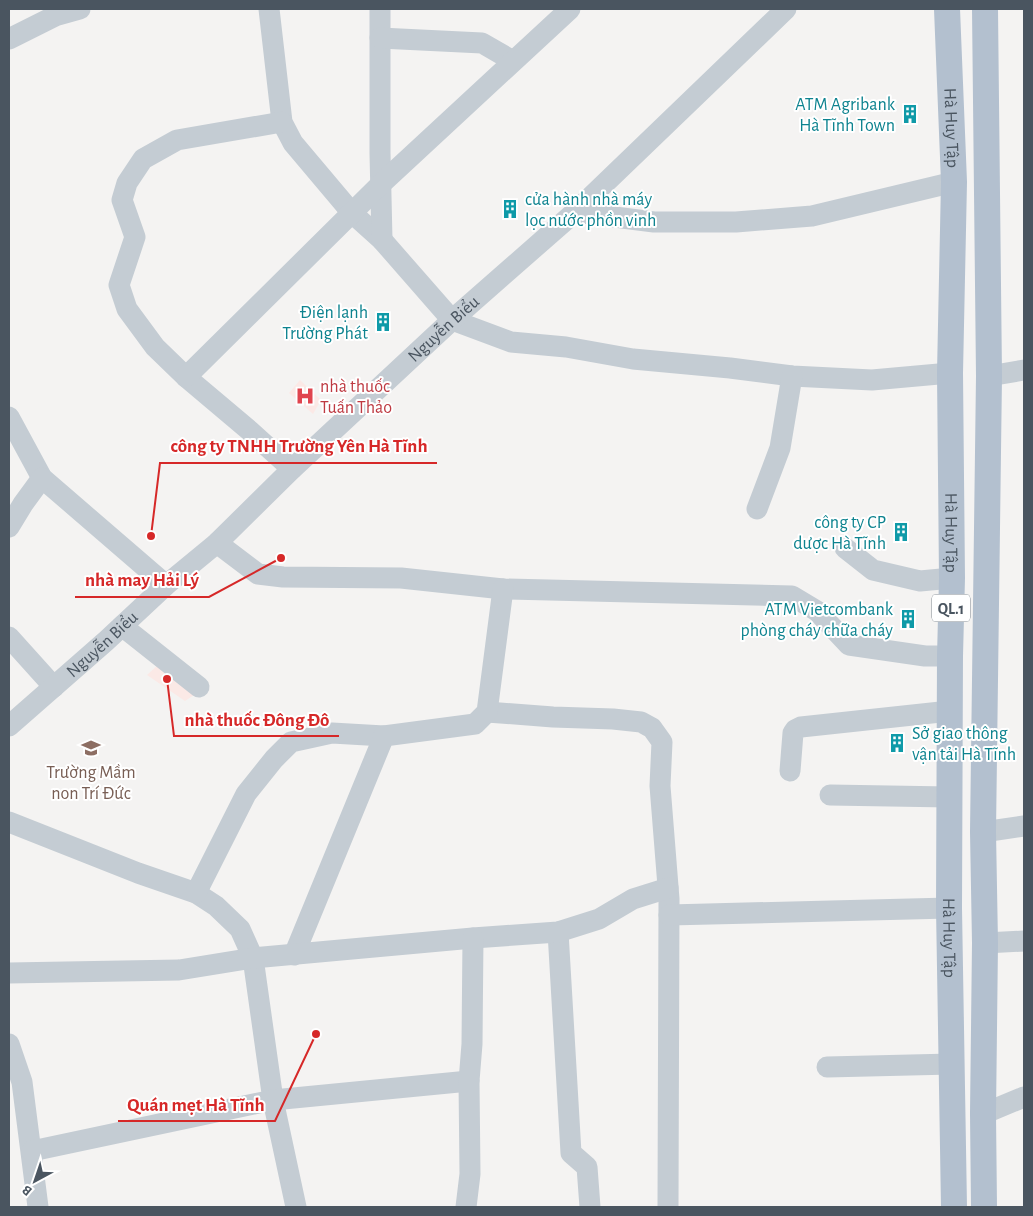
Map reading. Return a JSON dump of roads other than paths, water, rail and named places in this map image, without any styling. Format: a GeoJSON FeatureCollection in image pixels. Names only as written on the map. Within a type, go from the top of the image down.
{"type":"FeatureCollection","features":[{"type":"Feature","properties":{"kind":"main road","name":"Hà Huy Tập"},"geometry":{"type":"LineString","coordinates":[[947,9],[954,182],[950,373],[952,578],[949,908],[954,1207]]}},
{"type":"Feature","properties":{"kind":"main road","name":"Hà Huy Tập"},"geometry":{"type":"LineString","coordinates":[[984,1207],[985,943],[983,832],[989,376],[985,9]]}},
{"type":"Feature","properties":{"kind":"street"},"geometry":{"type":"LineString","coordinates":[[9,39],[55,16],[80,9]]}},
{"type":"Feature","properties":{"kind":"street"},"geometry":{"type":"LineString","coordinates":[[269,9],[282,122],[293,143],[352,213],[382,240],[452,320],[511,342],[566,347],[633,359],[792,376],[872,380],[950,373]]}},
{"type":"Feature","properties":{"kind":"street"},"geometry":{"type":"LineString","coordinates":[[380,9],[382,240]]}},
{"type":"Feature","properties":{"kind":"street"},"geometry":{"type":"LineString","coordinates":[[186,377],[381,184],[570,9]]}},
{"type":"Feature","properties":{"kind":"street","name":"Nguyễn Biểu"},"geometry":{"type":"LineString","coordinates":[[9,726],[166,585],[217,543],[292,469],[452,320],[575,212],[786,9]]}},
{"type":"Feature","properties":{"kind":"street"},"geometry":{"type":"LineString","coordinates":[[380,38],[482,43],[513,61]]}},
{"type":"Feature","properties":{"kind":"street"},"geometry":{"type":"LineString","coordinates":[[282,122],[177,140],[143,159],[127,183],[122,200],[135,237],[119,285],[127,309],[155,347],[186,377],[292,469]]}},
{"type":"Feature","properties":{"kind":"street"},"geometry":{"type":"LineString","coordinates":[[575,212],[654,222],[736,222],[812,216],[954,182]]}},
{"type":"Feature","properties":{"kind":"street"},"geometry":{"type":"LineString","coordinates":[[989,376],[1024,370]]}},
{"type":"Feature","properties":{"kind":"street"},"geometry":{"type":"LineString","coordinates":[[757,509],[780,448],[792,376]]}},
{"type":"Feature","properties":{"kind":"street"},"geometry":{"type":"LineString","coordinates":[[9,417],[42,478],[166,585]]}},
{"type":"Feature","properties":{"kind":"street"},"geometry":{"type":"LineString","coordinates":[[9,527],[42,478]]}},
{"type":"Feature","properties":{"kind":"street"},"geometry":{"type":"LineString","coordinates":[[217,543],[258,574],[283,577],[401,578],[502,589],[792,596],[817,611],[849,645],[926,656],[950,656]]}},
{"type":"Feature","properties":{"kind":"street"},"geometry":{"type":"LineString","coordinates":[[845,548],[873,570],[920,581],[952,578]]}},
{"type":"Feature","properties":{"kind":"street"},"geometry":{"type":"LineString","coordinates":[[196,893],[246,794],[274,758],[291,742],[332,733],[384,736],[474,724],[487,712],[502,589]]}},
{"type":"Feature","properties":{"kind":"street"},"geometry":{"type":"LineString","coordinates":[[122,626],[199,687]]}},
{"type":"Feature","properties":{"kind":"street"},"geometry":{"type":"LineString","coordinates":[[9,637],[54,687]]}},
{"type":"Feature","properties":{"kind":"street"},"geometry":{"type":"LineString","coordinates":[[790,771],[793,733],[800,727],[950,711]]}},
{"type":"Feature","properties":{"kind":"street"},"geometry":{"type":"LineString","coordinates":[[487,712],[641,722],[652,728],[662,742],[660,786],[669,915],[668,1207]]}},
{"type":"Feature","properties":{"kind":"street"},"geometry":{"type":"LineString","coordinates":[[294,955],[384,736]]}},
{"type":"Feature","properties":{"kind":"street"},"geometry":{"type":"LineString","coordinates":[[830,795],[950,797]]}},
{"type":"Feature","properties":{"kind":"street"},"geometry":{"type":"LineString","coordinates":[[9,822],[138,873],[196,893],[216,906],[240,929],[253,958],[273,1100],[296,1207]]}},
{"type":"Feature","properties":{"kind":"street"},"geometry":{"type":"LineString","coordinates":[[983,832],[1024,826]]}},
{"type":"Feature","properties":{"kind":"street"},"geometry":{"type":"LineString","coordinates":[[9,973],[179,970],[253,958],[558,932],[599,920],[633,900],[668,888]]}},
{"type":"Feature","properties":{"kind":"street"},"geometry":{"type":"LineString","coordinates":[[669,915],[949,908]]}},
{"type":"Feature","properties":{"kind":"street"},"geometry":{"type":"LineString","coordinates":[[558,932],[571,1153],[586,1167],[590,1207]]}},
{"type":"Feature","properties":{"kind":"street"},"geometry":{"type":"LineString","coordinates":[[466,1207],[470,1174],[469,1081],[472,1044],[472,938]]}},
{"type":"Feature","properties":{"kind":"street"},"geometry":{"type":"LineString","coordinates":[[985,943],[1024,941]]}},
{"type":"Feature","properties":{"kind":"street"},"geometry":{"type":"LineString","coordinates":[[9,1044],[22,1082],[38,1207]]}},
{"type":"Feature","properties":{"kind":"street"},"geometry":{"type":"LineString","coordinates":[[827,1067],[952,1064]]}},
{"type":"Feature","properties":{"kind":"street"},"geometry":{"type":"LineString","coordinates":[[32,1151],[273,1100],[469,1081]]}},
{"type":"Feature","properties":{"kind":"street"},"geometry":{"type":"LineString","coordinates":[[983,1114],[1024,1097]]}},
{"type":"Feature","properties":{"kind":"place","name":"ATM Agribank Hà Tĩnh Town"},"geometry":{"type":"Point","coordinates":[910,114]}},
{"type":"Feature","properties":{"kind":"place","name":"cửa hành nhà máy lọc nước phồn vinh"},"geometry":{"type":"Point","coordinates":[510,209]}},
{"type":"Feature","properties":{"kind":"place","name":"Điện lạnh Trường Phát"},"geometry":{"type":"Point","coordinates":[383,322]}},
{"type":"Feature","properties":{"kind":"place","name":"nhà thuốc Tuấn Thảo"},"geometry":{"type":"Point","coordinates":[305,396]}},
{"type":"Feature","properties":{"kind":"place","name":"công ty CP dược Hà Tĩnh"},"geometry":{"type":"Point","coordinates":[901,532]}},
{"type":"Feature","properties":{"kind":"place","name":"công ty TNHH Trường Yên Hà Tĩnh"},"geometry":{"type":"Point","coordinates":[151,536]}},
{"type":"Feature","properties":{"kind":"place","name":"nhà may Hải Lý"},"geometry":{"type":"Point","coordinates":[281,558]}},
{"type":"Feature","properties":{"kind":"place","name":"ATM Vietcombank phòng cháy chữa cháy"},"geometry":{"type":"Point","coordinates":[908,619]}},
{"type":"Feature","properties":{"kind":"place","name":"nhà thuốc Đông Đô"},"geometry":{"type":"Point","coordinates":[167,679]}},
{"type":"Feature","properties":{"kind":"place","name":"Sở giao thông vận tải Hà Tĩnh"},"geometry":{"type":"Point","coordinates":[897,743]}},
{"type":"Feature","properties":{"kind":"place","name":"Trường Mầm non Trí Đức"},"geometry":{"type":"Point","coordinates":[91,748]}},
{"type":"Feature","properties":{"kind":"place","name":"Quán mẹt Hà Tĩnh"},"geometry":{"type":"Point","coordinates":[316,1034]}}]}
